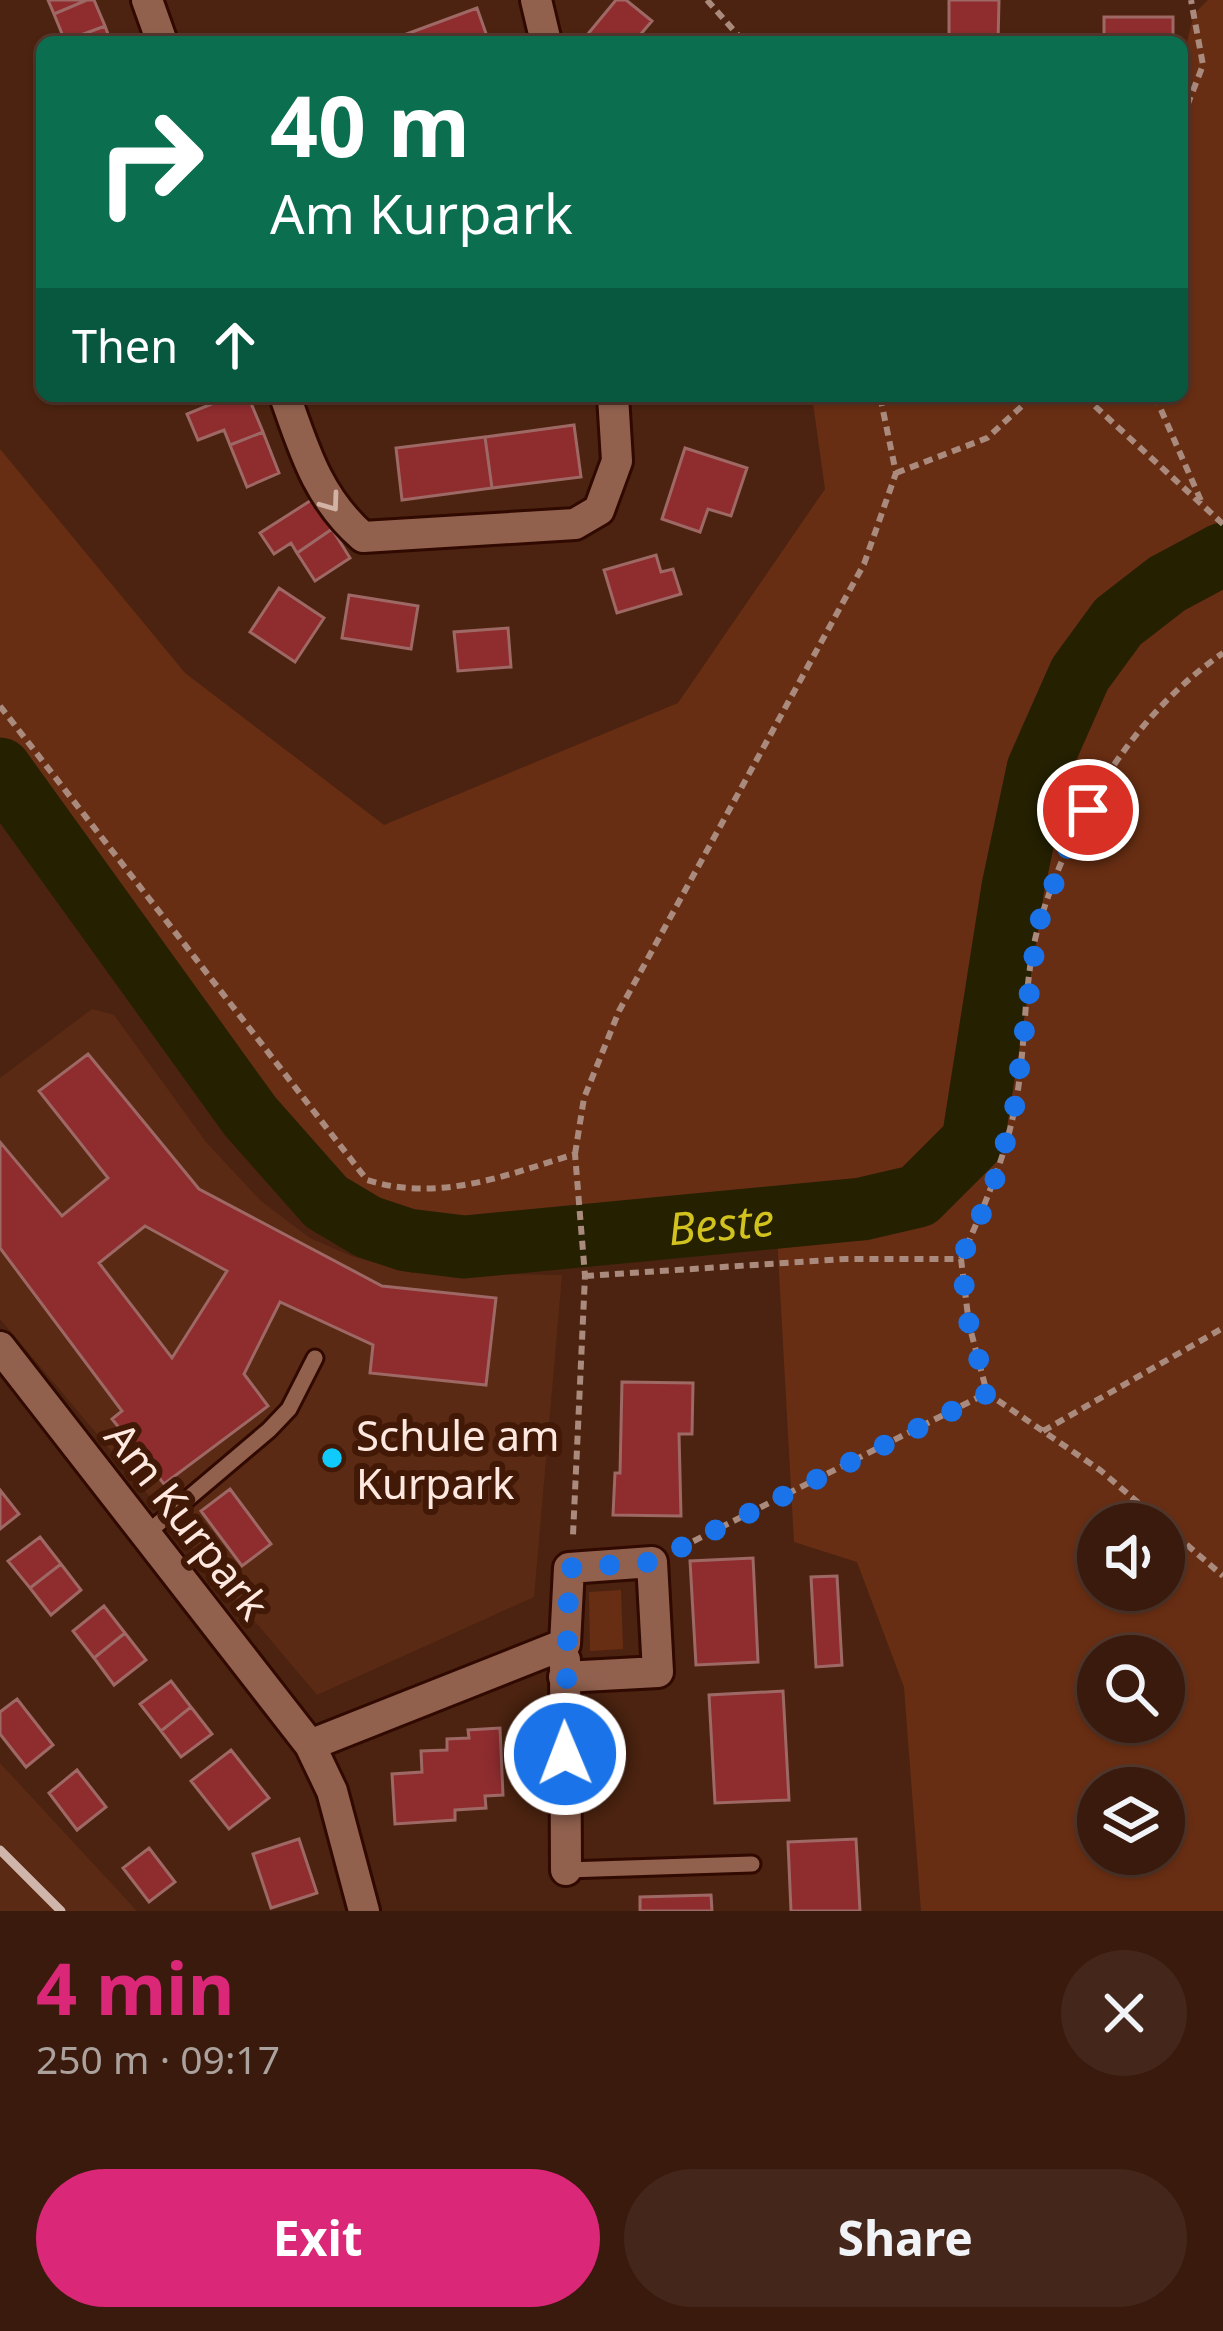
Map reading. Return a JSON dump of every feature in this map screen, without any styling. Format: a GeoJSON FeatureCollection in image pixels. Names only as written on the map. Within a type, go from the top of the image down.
{"type":"FeatureCollection","features":[{"type":"Feature","properties":{"kind":"street"},"geometry":{"type":"LineString","coordinates":[[147,0],[160,36]]}},
{"type":"Feature","properties":{"kind":"street"},"geometry":{"type":"LineString","coordinates":[[536,0],[544,36]]}},
{"type":"Feature","properties":{"kind":"street"},"geometry":{"type":"LineString","coordinates":[[287,402],[322,492],[363,537],[574,524],[599,510],[617,460],[614,402]]}},
{"type":"Feature","properties":{"kind":"street","name":"Am Kurpark"},"geometry":{"type":"LineString","coordinates":[[0,1347],[310,1745],[332,1791],[364,1911]]}},
{"type":"Feature","properties":{"kind":"street"},"geometry":{"type":"LineString","coordinates":[[564,1677],[658,1672],[652,1562],[569,1568],[564,1677],[566,1870]]}},
{"type":"Feature","properties":{"kind":"street"},"geometry":{"type":"LineString","coordinates":[[310,1745],[565,1644]]}},
{"type":"Feature","properties":{"kind":"lane"},"geometry":{"type":"LineString","coordinates":[[146,1534],[269,1430],[289,1408],[315,1358]]}},
{"type":"Feature","properties":{"kind":"lane"},"geometry":{"type":"LineString","coordinates":[[566,1870],[752,1864]]}},
{"type":"Feature","properties":{"kind":"path"},"geometry":{"type":"LineString","coordinates":[[707,0],[739,36]]}},
{"type":"Feature","properties":{"kind":"path"},"geometry":{"type":"LineString","coordinates":[[1188,104],[1203,65],[1191,0]]}},
{"type":"Feature","properties":{"kind":"path"},"geometry":{"type":"LineString","coordinates":[[569,1568],[579,1464],[585,1276],[575,1154],[584,1098],[619,1011],[864,564],[896,473],[881,402]]}},
{"type":"Feature","properties":{"kind":"path"},"geometry":{"type":"LineString","coordinates":[[896,473],[987,438],[1026,402]]}},
{"type":"Feature","properties":{"kind":"path"},"geometry":{"type":"LineString","coordinates":[[1091,402],[1223,524]]}},
{"type":"Feature","properties":{"kind":"path"},"geometry":{"type":"LineString","coordinates":[[1158,402],[1203,506]]}},
{"type":"Feature","properties":{"kind":"path"},"geometry":{"type":"LineString","coordinates":[[1138,1503],[1100,1470],[988,1393],[969,1324],[961,1259],[991,1193],[1014,1112],[1038,925],[1071,840],[1122,751],[1187,678],[1223,653]]}},
{"type":"Feature","properties":{"kind":"path"},"geometry":{"type":"LineString","coordinates":[[0,706],[367,1180],[410,1192],[435,1189],[482,1182],[575,1154]]}},
{"type":"Feature","properties":{"kind":"path"},"geometry":{"type":"LineString","coordinates":[[585,1276],[845,1259],[961,1259]]}},
{"type":"Feature","properties":{"kind":"path"},"geometry":{"type":"LineString","coordinates":[[1043,1431],[1223,1328]]}},
{"type":"Feature","properties":{"kind":"path"},"geometry":{"type":"LineString","coordinates":[[652,1562],[988,1393]]}},
{"type":"Feature","properties":{"kind":"path"},"geometry":{"type":"LineString","coordinates":[[1185,1544],[1223,1576]]}},
{"type":"Feature","properties":{"kind":"shaded area"},"geometry":{"type":"Polygon","coordinates":[[[1208,0],[1223,0],[1223,1911],[921,1911],[904,1687],[857,1562],[794,1542],[776,1217],[464,1247],[407,1240],[368,1227],[326,1202],[250,1116],[0,769],[0,449],[185,673],[384,825],[678,703],[825,489],[813,402],[1188,402],[1188,38],[1194,14],[1208,0]]]}},
{"type":"Feature","properties":{"kind":"shaded area","name":"Schule am Kurpark"},"geometry":{"type":"Polygon","coordinates":[[[92,1009],[114,1015],[206,1142],[261,1201],[310,1238],[351,1256],[412,1273],[562,1275],[534,1597],[317,1695],[0,1319],[0,1078],[92,1009]]]}},
{"type":"Feature","properties":{"kind":"shaded area"},"geometry":{"type":"Polygon","coordinates":[[[621,1590],[623,1649],[590,1651],[589,1592],[621,1590]]]}},
{"type":"Feature","properties":{"kind":"shaded area"},"geometry":{"type":"Polygon","coordinates":[[[0,1763],[137,1911],[0,1911],[0,1763]]]}},
{"type":"Feature","properties":{"kind":"building"},"geometry":{"type":"Polygon","coordinates":[[[48,0],[87,0],[54,14],[48,0]]]}},
{"type":"Feature","properties":{"kind":"building"},"geometry":{"type":"Polygon","coordinates":[[[94,0],[105,26],[63,36],[54,14],[94,0]]]}},
{"type":"Feature","properties":{"kind":"building"},"geometry":{"type":"Polygon","coordinates":[[[616,0],[626,0],[652,21],[639,36],[587,35],[616,0]]]}},
{"type":"Feature","properties":{"kind":"building"},"geometry":{"type":"Polygon","coordinates":[[[949,0],[999,0],[998,36],[949,36],[949,0]]]}},
{"type":"Feature","properties":{"kind":"building"},"geometry":{"type":"Polygon","coordinates":[[[477,8],[487,36],[401,36],[477,8]]]}},
{"type":"Feature","properties":{"kind":"building"},"geometry":{"type":"Polygon","coordinates":[[[1104,17],[1173,17],[1173,36],[1104,36],[1104,17]]]}},
{"type":"Feature","properties":{"kind":"building"},"geometry":{"type":"Polygon","coordinates":[[[105,26],[109,36],[78,36],[105,26]]]}},
{"type":"Feature","properties":{"kind":"building"},"geometry":{"type":"Polygon","coordinates":[[[216,402],[250,402],[263,432],[230,445],[224,430],[198,440],[187,414],[216,402]]]}},
{"type":"Feature","properties":{"kind":"building"},"geometry":{"type":"Polygon","coordinates":[[[574,425],[581,477],[492,488],[485,437],[574,425]]]}},
{"type":"Feature","properties":{"kind":"building"},"geometry":{"type":"Polygon","coordinates":[[[263,432],[279,473],[247,487],[230,445],[263,432]]]}},
{"type":"Feature","properties":{"kind":"building"},"geometry":{"type":"Polygon","coordinates":[[[485,437],[492,488],[402,500],[396,448],[485,437]]]}},
{"type":"Feature","properties":{"kind":"building"},"geometry":{"type":"Polygon","coordinates":[[[685,448],[747,468],[731,516],[708,509],[700,532],[662,519],[685,448]]]}},
{"type":"Feature","properties":{"kind":"building"},"geometry":{"type":"Polygon","coordinates":[[[313,499],[332,529],[297,553],[291,543],[274,554],[260,533],[313,499]]]}},
{"type":"Feature","properties":{"kind":"building"},"geometry":{"type":"Polygon","coordinates":[[[332,529],[350,558],[315,581],[297,553],[332,529]]]}},
{"type":"Feature","properties":{"kind":"building"},"geometry":{"type":"Polygon","coordinates":[[[656,555],[661,572],[673,569],[681,594],[617,613],[604,570],[656,555]]]}},
{"type":"Feature","properties":{"kind":"building"},"geometry":{"type":"Polygon","coordinates":[[[279,588],[324,618],[295,662],[250,632],[279,588]]]}},
{"type":"Feature","properties":{"kind":"building"},"geometry":{"type":"Polygon","coordinates":[[[349,595],[418,606],[411,649],[342,638],[349,595]]]}},
{"type":"Feature","properties":{"kind":"building"},"geometry":{"type":"Polygon","coordinates":[[[508,628],[511,667],[458,671],[454,632],[508,628]]]}},
{"type":"Feature","properties":{"kind":"building"},"geometry":{"type":"Polygon","coordinates":[[[88,1054],[199,1189],[382,1286],[496,1298],[486,1385],[370,1373],[373,1345],[280,1302],[244,1374],[268,1406],[164,1484],[112,1419],[122,1411],[0,1248],[0,1142],[62,1216],[108,1178],[39,1091],[88,1054]],[[145,1226],[99,1263],[172,1358],[227,1271],[145,1226]]]}},
{"type":"Feature","properties":{"kind":"building"},"geometry":{"type":"Polygon","coordinates":[[[622,1382],[693,1383],[692,1434],[679,1434],[681,1516],[613,1515],[615,1473],[620,1473],[622,1382]]]}},
{"type":"Feature","properties":{"kind":"building"},"geometry":{"type":"Polygon","coordinates":[[[230,1489],[271,1544],[242,1566],[201,1511],[230,1489]]]}},
{"type":"Feature","properties":{"kind":"building"},"geometry":{"type":"Polygon","coordinates":[[[0,1490],[19,1514],[0,1529],[0,1490]]]}},
{"type":"Feature","properties":{"kind":"building"},"geometry":{"type":"Polygon","coordinates":[[[40,1537],[61,1564],[30,1588],[8,1561],[40,1537]]]}},
{"type":"Feature","properties":{"kind":"building"},"geometry":{"type":"Polygon","coordinates":[[[753,1558],[758,1662],[696,1665],[690,1561],[753,1558]]]}},
{"type":"Feature","properties":{"kind":"building"},"geometry":{"type":"Polygon","coordinates":[[[61,1564],[81,1590],[51,1615],[30,1588],[61,1564]]]}},
{"type":"Feature","properties":{"kind":"building"},"geometry":{"type":"Polygon","coordinates":[[[837,1576],[842,1665],[816,1667],[811,1577],[837,1576]]]}},
{"type":"Feature","properties":{"kind":"building"},"geometry":{"type":"Polygon","coordinates":[[[104,1606],[125,1633],[94,1658],[73,1631],[104,1606]]]}},
{"type":"Feature","properties":{"kind":"building"},"geometry":{"type":"Polygon","coordinates":[[[125,1633],[146,1660],[114,1685],[94,1658],[125,1633]]]}},
{"type":"Feature","properties":{"kind":"building"},"geometry":{"type":"Polygon","coordinates":[[[171,1681],[191,1707],[161,1731],[140,1704],[171,1681]]]}},
{"type":"Feature","properties":{"kind":"building"},"geometry":{"type":"Polygon","coordinates":[[[783,1691],[789,1800],[715,1803],[709,1695],[783,1691]]]}},
{"type":"Feature","properties":{"kind":"building"},"geometry":{"type":"Polygon","coordinates":[[[17,1699],[53,1745],[26,1767],[0,1734],[0,1712],[17,1699]]]}},
{"type":"Feature","properties":{"kind":"building"},"geometry":{"type":"Polygon","coordinates":[[[191,1707],[212,1734],[181,1757],[161,1731],[191,1707]]]}},
{"type":"Feature","properties":{"kind":"building"},"geometry":{"type":"Polygon","coordinates":[[[500,1728],[503,1795],[485,1796],[486,1808],[455,1810],[455,1820],[395,1824],[392,1774],[422,1772],[421,1751],[447,1750],[447,1739],[469,1738],[468,1730],[500,1728]]]}},
{"type":"Feature","properties":{"kind":"building"},"geometry":{"type":"Polygon","coordinates":[[[231,1750],[269,1798],[229,1829],[191,1781],[231,1750]]]}},
{"type":"Feature","properties":{"kind":"building"},"geometry":{"type":"Polygon","coordinates":[[[77,1770],[106,1807],[77,1830],[49,1793],[77,1770]]]}},
{"type":"Feature","properties":{"kind":"building"},"geometry":{"type":"Polygon","coordinates":[[[299,1839],[317,1893],[271,1908],[253,1854],[299,1839]]]}},
{"type":"Feature","properties":{"kind":"building"},"geometry":{"type":"Polygon","coordinates":[[[856,1839],[860,1911],[791,1911],[788,1842],[856,1839]]]}},
{"type":"Feature","properties":{"kind":"building"},"geometry":{"type":"Polygon","coordinates":[[[149,1848],[175,1882],[149,1902],[123,1868],[149,1848]]]}},
{"type":"Feature","properties":{"kind":"building"},"geometry":{"type":"Polygon","coordinates":[[[711,1895],[712,1911],[640,1911],[640,1897],[711,1895]]]}},
{"type":"Feature","properties":{"kind":"waterway","name":"Beste"},"geometry":{"type":"LineString","coordinates":[[0,769],[250,1116],[326,1202],[368,1227],[407,1240],[464,1247],[862,1209],[918,1196],[973,1141],[1013,887],[1038,769],[1080,674],[1118,622],[1167,584],[1223,554]]}},
{"type":"Feature","properties":{"kind":"railway"},"geometry":{"type":"LineString","coordinates":[[0,1850],[61,1911]]}},
{"type":"Feature","properties":{"kind":"place","name":"Schule am Kurpark"},"geometry":{"type":"Point","coordinates":[332,1458]}},
{"type":"Feature","properties":{"kind":"route"},"geometry":{"type":"LineString","coordinates":[[565,1754],[569,1568],[652,1562],[988,1393],[969,1324],[961,1259],[991,1193],[1014,1112],[1038,925],[1071,840],[1088,810]]}}]}
